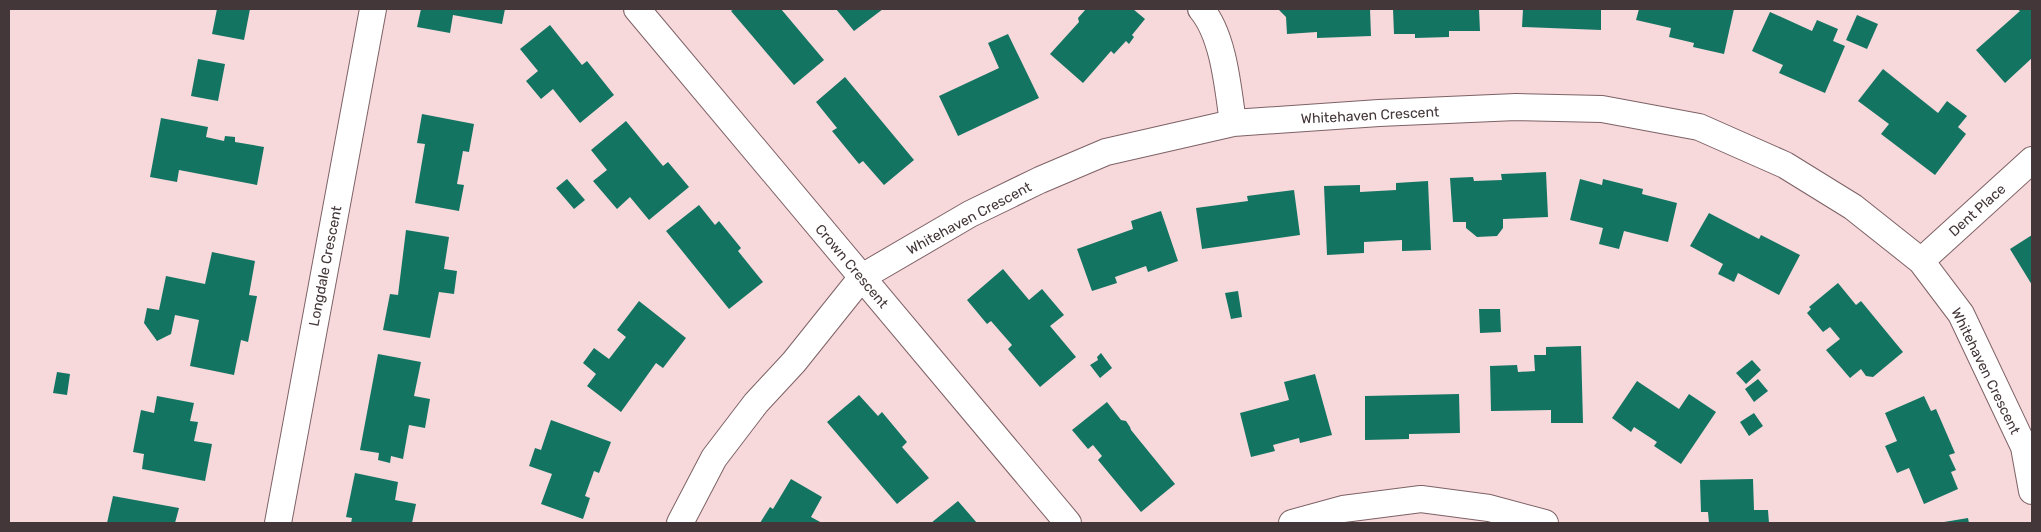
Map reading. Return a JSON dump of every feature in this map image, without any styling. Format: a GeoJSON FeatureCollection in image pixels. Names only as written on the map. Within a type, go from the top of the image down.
{"type":"FeatureCollection","features":[{"type":"Feature","properties":{"kind":"street","name":"Longdale Crescent"},"geometry":{"type":"LineString","coordinates":[[278,523],[374,9]]}},
{"type":"Feature","properties":{"kind":"street","name":"Crown Crescent"},"geometry":{"type":"LineString","coordinates":[[637,9],[1068,523]]}},
{"type":"Feature","properties":{"kind":"street"},"geometry":{"type":"LineString","coordinates":[[1201,9],[1210,19],[1225,68],[1233,123]]}},
{"type":"Feature","properties":{"kind":"street","name":"Whitehaven Crescent"},"geometry":{"type":"LineString","coordinates":[[680,523],[714,458],[756,403],[794,362],[862,277],[970,214],[1040,180],[1106,152],[1233,123],[1379,113],[1516,107],[1602,109],[1699,127],[1786,165],[1853,206],[1921,261],[1960,314],[2024,447],[2032,491]]}},
{"type":"Feature","properties":{"kind":"street","name":"Dent Place"},"geometry":{"type":"LineString","coordinates":[[1921,261],[2032,160]]}},
{"type":"Feature","properties":{"kind":"street"},"geometry":{"type":"LineString","coordinates":[[1292,523],[1343,508],[1421,499],[1489,508],[1545,523]]}},
{"type":"Feature","properties":{"kind":"building"},"geometry":{"type":"Polygon","coordinates":[[[217,9],[250,9],[244,40],[212,34],[217,9]]]}},
{"type":"Feature","properties":{"kind":"building"},"geometry":{"type":"Polygon","coordinates":[[[421,9],[505,9],[502,24],[453,15],[450,33],[417,27],[421,9]]]}},
{"type":"Feature","properties":{"kind":"building"},"geometry":{"type":"Polygon","coordinates":[[[734,9],[781,9],[824,60],[794,85],[731,11],[734,9]]]}},
{"type":"Feature","properties":{"kind":"building"},"geometry":{"type":"Polygon","coordinates":[[[836,9],[883,9],[854,31],[836,9]]]}},
{"type":"Feature","properties":{"kind":"building"},"geometry":{"type":"Polygon","coordinates":[[[1086,9],[1133,9],[1145,19],[1132,35],[1134,37],[1129,44],[1126,41],[1114,54],[1111,51],[1083,83],[1050,54],[1079,22],[1078,18],[1086,9]]]}},
{"type":"Feature","properties":{"kind":"building"},"geometry":{"type":"Polygon","coordinates":[[[1278,9],[1370,9],[1371,36],[1317,38],[1317,32],[1287,34],[1286,17],[1278,9]]]}},
{"type":"Feature","properties":{"kind":"building"},"geometry":{"type":"Polygon","coordinates":[[[1393,9],[1479,9],[1480,31],[1449,31],[1449,37],[1415,38],[1415,34],[1394,34],[1393,9]]]}},
{"type":"Feature","properties":{"kind":"building"},"geometry":{"type":"Polygon","coordinates":[[[1523,9],[1601,9],[1601,30],[1522,27],[1523,9]]]}},
{"type":"Feature","properties":{"kind":"building"},"geometry":{"type":"Polygon","coordinates":[[[1639,9],[1734,9],[1724,54],[1693,47],[1694,43],[1669,37],[1671,28],[1636,20],[1639,9]]]}},
{"type":"Feature","properties":{"kind":"building"},"geometry":{"type":"Polygon","coordinates":[[[2017,9],[2032,9],[2032,58],[2005,83],[1976,50],[2020,11],[2017,9]]]}},
{"type":"Feature","properties":{"kind":"building"},"geometry":{"type":"Polygon","coordinates":[[[1770,12],[1812,31],[1817,20],[1838,29],[1833,41],[1845,46],[1825,93],[1779,73],[1783,65],[1752,51],[1770,12]]]}},
{"type":"Feature","properties":{"kind":"building"},"geometry":{"type":"Polygon","coordinates":[[[1857,15],[1878,24],[1867,49],[1846,40],[1857,15]]]}},
{"type":"Feature","properties":{"kind":"building"},"geometry":{"type":"Polygon","coordinates":[[[550,25],[582,65],[587,61],[614,95],[580,123],[553,89],[541,99],[526,81],[538,71],[520,49],[550,25]]]}},
{"type":"Feature","properties":{"kind":"building"},"geometry":{"type":"Polygon","coordinates":[[[1008,34],[1039,98],[958,136],[939,96],[999,68],[988,43],[1008,34]]]}},
{"type":"Feature","properties":{"kind":"building"},"geometry":{"type":"Polygon","coordinates":[[[198,59],[225,64],[218,101],[191,96],[198,59]]]}},
{"type":"Feature","properties":{"kind":"building"},"geometry":{"type":"Polygon","coordinates":[[[1883,69],[1938,113],[1947,101],[1967,116],[1958,127],[1966,134],[1935,175],[1881,134],[1889,124],[1858,101],[1883,69]]]}},
{"type":"Feature","properties":{"kind":"building"},"geometry":{"type":"Polygon","coordinates":[[[845,77],[914,160],[884,185],[863,161],[859,164],[832,131],[837,128],[816,102],[845,77]]]}},
{"type":"Feature","properties":{"kind":"building"},"geometry":{"type":"Polygon","coordinates":[[[422,114],[474,124],[469,152],[463,151],[457,184],[464,185],[459,211],[415,203],[425,144],[417,143],[422,114]]]}},
{"type":"Feature","properties":{"kind":"building"},"geometry":{"type":"Polygon","coordinates":[[[161,118],[208,127],[206,137],[224,141],[225,136],[235,137],[235,142],[264,147],[257,185],[179,170],[177,182],[150,177],[161,118]]]}},
{"type":"Feature","properties":{"kind":"building"},"geometry":{"type":"Polygon","coordinates":[[[626,121],[663,166],[668,162],[689,187],[649,220],[630,197],[617,209],[593,181],[607,170],[591,150],[626,121]]]}},
{"type":"Feature","properties":{"kind":"building"},"geometry":{"type":"Polygon","coordinates":[[[1546,172],[1548,217],[1503,219],[1503,228],[1497,236],[1477,237],[1466,228],[1466,222],[1453,222],[1450,178],[1473,177],[1474,181],[1502,180],[1501,174],[1546,172]]]}},
{"type":"Feature","properties":{"kind":"building"},"geometry":{"type":"Polygon","coordinates":[[[567,179],[585,200],[574,209],[556,188],[567,179]]]}},
{"type":"Feature","properties":{"kind":"building"},"geometry":{"type":"Polygon","coordinates":[[[1580,179],[1602,185],[1603,179],[1643,189],[1642,194],[1677,203],[1668,242],[1624,231],[1619,249],[1599,244],[1603,228],[1570,220],[1580,179]]]}},
{"type":"Feature","properties":{"kind":"building"},"geometry":{"type":"Polygon","coordinates":[[[1428,181],[1431,250],[1402,251],[1402,240],[1364,242],[1364,253],[1327,255],[1324,186],[1360,185],[1360,192],[1396,190],[1396,183],[1428,181]]]}},
{"type":"Feature","properties":{"kind":"building"},"geometry":{"type":"Polygon","coordinates":[[[1294,190],[1300,235],[1202,249],[1196,208],[1248,201],[1247,196],[1294,190]]]}},
{"type":"Feature","properties":{"kind":"building"},"geometry":{"type":"Polygon","coordinates":[[[699,205],[715,225],[719,221],[741,248],[738,251],[763,282],[729,309],[666,231],[699,205]]]}},
{"type":"Feature","properties":{"kind":"building"},"geometry":{"type":"Polygon","coordinates":[[[1161,211],[1178,261],[1148,272],[1146,266],[1115,277],[1117,283],[1092,291],[1077,249],[1133,229],[1131,221],[1161,211]]]}},
{"type":"Feature","properties":{"kind":"building"},"geometry":{"type":"Polygon","coordinates":[[[1709,213],[1759,239],[1761,235],[1800,255],[1779,295],[1738,273],[1734,282],[1718,274],[1723,264],[1690,246],[1709,213]]]}},
{"type":"Feature","properties":{"kind":"building"},"geometry":{"type":"Polygon","coordinates":[[[406,230],[449,237],[444,269],[457,271],[454,294],[439,292],[430,338],[383,330],[390,294],[398,295],[406,230]]]}},
{"type":"Feature","properties":{"kind":"building"},"geometry":{"type":"Polygon","coordinates":[[[2032,235],[2032,285],[2010,249],[2032,235]]]}},
{"type":"Feature","properties":{"kind":"building"},"geometry":{"type":"Polygon","coordinates":[[[212,252],[255,261],[249,295],[257,296],[248,342],[241,340],[234,375],[190,366],[199,320],[175,315],[171,334],[157,341],[144,323],[147,308],[159,310],[166,276],[205,284],[212,252]]]}},
{"type":"Feature","properties":{"kind":"building"},"geometry":{"type":"Polygon","coordinates":[[[1003,269],[1029,300],[1042,289],[1064,315],[1050,326],[1076,357],[1040,387],[1008,349],[1012,345],[991,321],[987,324],[967,300],[1003,269]]]}},
{"type":"Feature","properties":{"kind":"building"},"geometry":{"type":"Polygon","coordinates":[[[1838,283],[1856,305],[1861,301],[1903,352],[1873,377],[1866,376],[1861,369],[1850,378],[1826,350],[1840,339],[1830,327],[1823,332],[1807,313],[1811,309],[1809,307],[1838,283]]]}},
{"type":"Feature","properties":{"kind":"building"},"geometry":{"type":"Polygon","coordinates":[[[1238,291],[1242,317],[1231,319],[1225,293],[1238,291]]]}},
{"type":"Feature","properties":{"kind":"building"},"geometry":{"type":"Polygon","coordinates":[[[639,301],[686,338],[663,368],[656,363],[621,412],[587,386],[596,374],[583,363],[594,348],[609,359],[626,337],[617,330],[639,301]]]}},
{"type":"Feature","properties":{"kind":"building"},"geometry":{"type":"Polygon","coordinates":[[[1479,309],[1500,309],[1501,332],[1480,333],[1479,309]]]}},
{"type":"Feature","properties":{"kind":"building"},"geometry":{"type":"Polygon","coordinates":[[[1581,346],[1583,423],[1551,423],[1551,410],[1491,411],[1490,366],[1517,365],[1518,372],[1535,371],[1534,355],[1546,355],[1546,347],[1581,346]]]}},
{"type":"Feature","properties":{"kind":"building"},"geometry":{"type":"Polygon","coordinates":[[[1101,353],[1112,368],[1100,378],[1090,365],[1098,360],[1097,357],[1101,353]]]}},
{"type":"Feature","properties":{"kind":"building"},"geometry":{"type":"Polygon","coordinates":[[[378,354],[421,362],[414,396],[430,399],[425,428],[409,425],[403,459],[391,456],[390,463],[378,460],[379,453],[360,450],[378,354]]]}},
{"type":"Feature","properties":{"kind":"building"},"geometry":{"type":"Polygon","coordinates":[[[1752,360],[1761,370],[1746,384],[1736,373],[1752,360]]]}},
{"type":"Feature","properties":{"kind":"building"},"geometry":{"type":"Polygon","coordinates":[[[57,372],[70,374],[67,395],[53,393],[57,372]]]}},
{"type":"Feature","properties":{"kind":"building"},"geometry":{"type":"Polygon","coordinates":[[[1315,374],[1332,435],[1300,443],[1299,438],[1273,445],[1275,451],[1251,457],[1240,413],[1289,400],[1284,382],[1315,374]]]}},
{"type":"Feature","properties":{"kind":"building"},"geometry":{"type":"Polygon","coordinates":[[[1758,379],[1768,391],[1754,402],[1745,389],[1758,379]]]}},
{"type":"Feature","properties":{"kind":"building"},"geometry":{"type":"Polygon","coordinates":[[[1637,381],[1679,409],[1689,394],[1716,412],[1681,464],[1654,446],[1657,442],[1634,427],[1631,432],[1612,418],[1637,381]]]}},
{"type":"Feature","properties":{"kind":"building"},"geometry":{"type":"Polygon","coordinates":[[[1459,394],[1460,433],[1409,434],[1409,439],[1365,440],[1365,396],[1459,394]]]}},
{"type":"Feature","properties":{"kind":"building"},"geometry":{"type":"Polygon","coordinates":[[[859,395],[878,416],[882,412],[907,442],[902,447],[929,478],[897,504],[827,422],[859,395]]]}},
{"type":"Feature","properties":{"kind":"building"},"geometry":{"type":"Polygon","coordinates":[[[157,396],[194,403],[190,421],[198,422],[194,441],[212,444],[205,481],[142,469],[144,454],[133,452],[141,410],[154,413],[157,396]]]}},
{"type":"Feature","properties":{"kind":"building"},"geometry":{"type":"Polygon","coordinates":[[[1924,396],[1931,411],[1936,409],[1955,453],[1949,455],[1956,470],[1951,472],[1958,489],[1924,504],[1909,468],[1897,473],[1885,446],[1897,441],[1885,413],[1924,396]]]}},
{"type":"Feature","properties":{"kind":"building"},"geometry":{"type":"Polygon","coordinates":[[[1107,402],[1121,420],[1126,421],[1131,430],[1175,484],[1141,512],[1098,460],[1102,456],[1093,445],[1088,449],[1072,430],[1107,402]]]}},
{"type":"Feature","properties":{"kind":"building"},"geometry":{"type":"Polygon","coordinates":[[[1754,413],[1763,426],[1749,436],[1740,422],[1754,413]]]}},
{"type":"Feature","properties":{"kind":"building"},"geometry":{"type":"Polygon","coordinates":[[[551,420],[611,442],[599,473],[594,471],[585,496],[590,498],[583,519],[541,504],[552,474],[529,466],[535,448],[541,450],[551,420]]]}},
{"type":"Feature","properties":{"kind":"building"},"geometry":{"type":"Polygon","coordinates":[[[355,473],[398,482],[395,500],[416,504],[412,523],[351,523],[352,518],[346,517],[355,473]]]}},
{"type":"Feature","properties":{"kind":"building"},"geometry":{"type":"Polygon","coordinates":[[[791,479],[822,497],[811,517],[822,523],[760,523],[770,507],[773,509],[791,479]]]}},
{"type":"Feature","properties":{"kind":"building"},"geometry":{"type":"Polygon","coordinates":[[[1753,479],[1754,510],[1768,510],[1769,523],[1709,523],[1708,512],[1701,512],[1700,480],[1753,479]]]}},
{"type":"Feature","properties":{"kind":"building"},"geometry":{"type":"Polygon","coordinates":[[[113,496],[179,508],[175,523],[107,523],[113,496]]]}},
{"type":"Feature","properties":{"kind":"building"},"geometry":{"type":"Polygon","coordinates":[[[958,501],[977,523],[931,523],[958,501]]]}},
{"type":"Feature","properties":{"kind":"building"},"geometry":{"type":"Polygon","coordinates":[[[1968,518],[1969,523],[1944,523],[1944,522],[1968,518]]]}}]}
